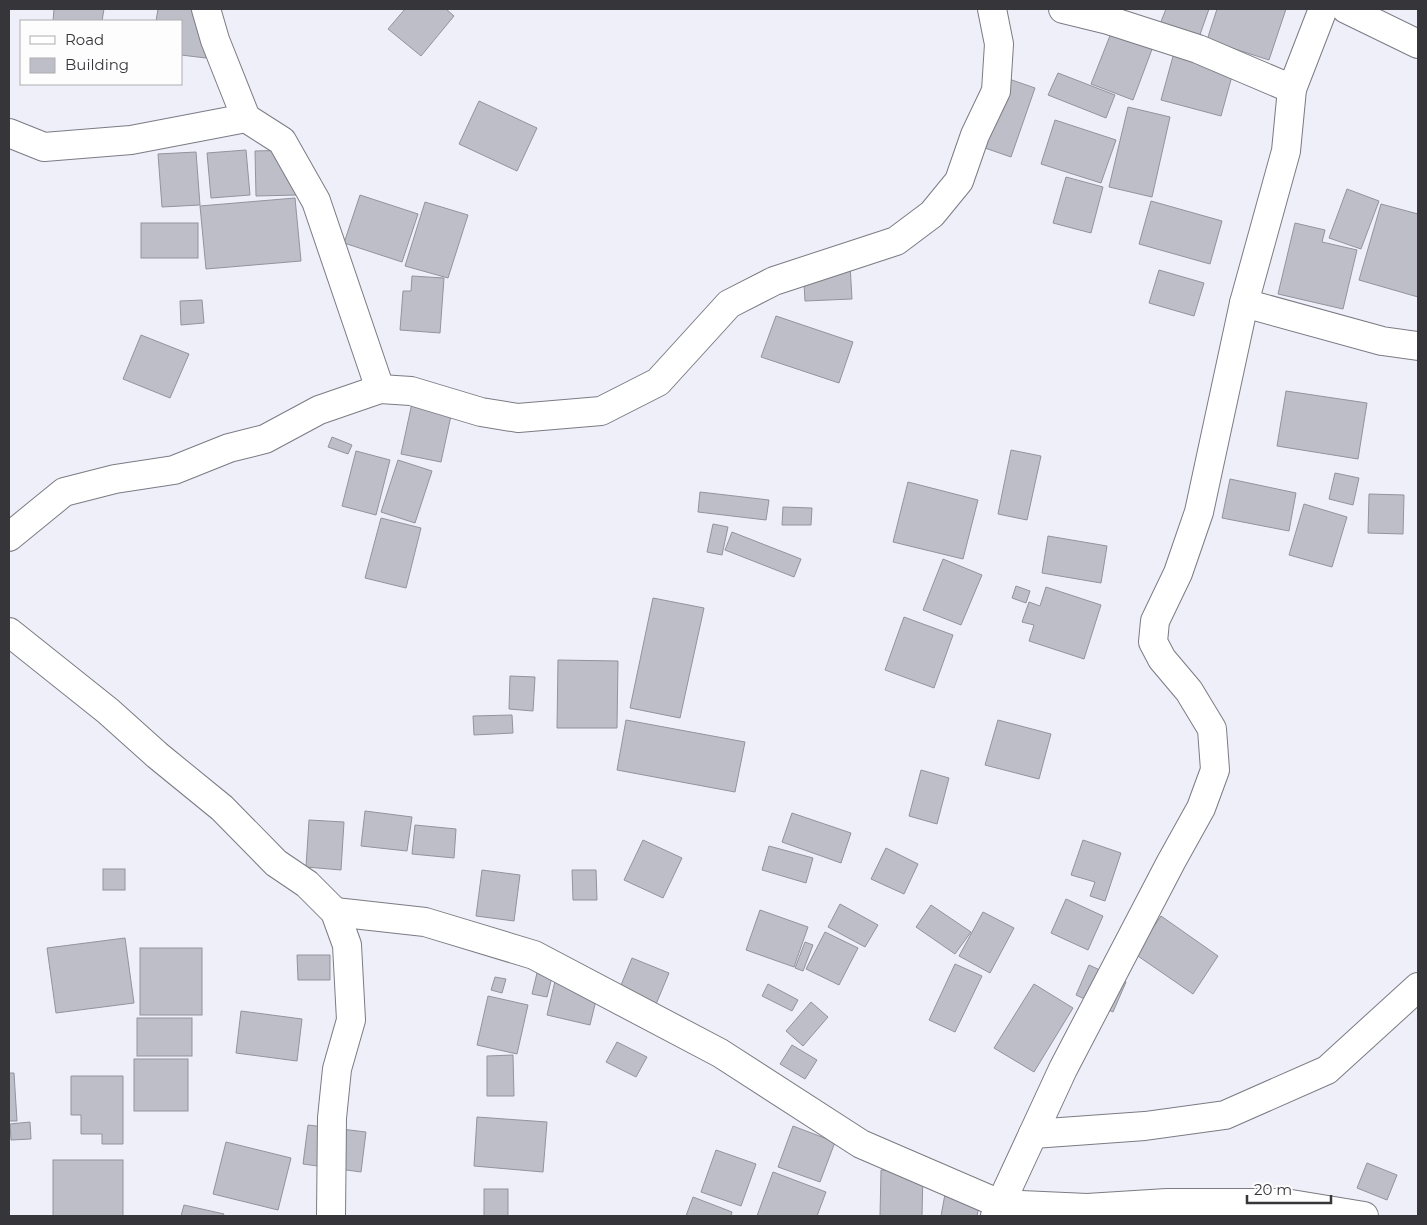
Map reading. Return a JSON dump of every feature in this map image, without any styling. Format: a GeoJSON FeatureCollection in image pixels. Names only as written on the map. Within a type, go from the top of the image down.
{"type":"FeatureCollection","features":[{"type":"Feature","properties":{"kind":"street"},"geometry":{"type":"LineString","coordinates":[[206,9],[215,40],[246,118],[282,141],[316,201],[380,389]]}},
{"type":"Feature","properties":{"kind":"street"},"geometry":{"type":"LineString","coordinates":[[9,537],[64,492],[115,479],[174,470],[229,448],[265,439],[319,410],[380,389],[412,391],[481,412],[518,418],[601,411],[658,382],[728,304],[774,281],[896,241],[932,214],[959,182],[975,136],[996,91],[999,44],[992,9]]}},
{"type":"Feature","properties":{"kind":"street"},"geometry":{"type":"LineString","coordinates":[[1063,9],[1108,20],[1198,49],[1292,89]]}},
{"type":"Feature","properties":{"kind":"street"},"geometry":{"type":"LineString","coordinates":[[998,1210],[1063,1070],[1201,808],[1215,770],[1212,729],[1189,691],[1162,658],[1153,642],[1155,621],[1178,573],[1199,512],[1244,303],[1286,151],[1292,89],[1323,9]]}},
{"type":"Feature","properties":{"kind":"street"},"geometry":{"type":"LineString","coordinates":[[1346,9],[1418,44]]}},
{"type":"Feature","properties":{"kind":"street"},"geometry":{"type":"LineString","coordinates":[[9,133],[44,147],[131,140],[246,118]]}},
{"type":"Feature","properties":{"kind":"street"},"geometry":{"type":"LineString","coordinates":[[1244,303],[1382,341],[1418,346]]}},
{"type":"Feature","properties":{"kind":"street"},"geometry":{"type":"LineString","coordinates":[[9,632],[108,711],[222,808],[276,863],[307,884],[335,912],[347,945],[351,1020],[337,1070],[332,1118],[331,1216]]}},
{"type":"Feature","properties":{"kind":"street"},"geometry":{"type":"LineString","coordinates":[[335,912],[425,922],[534,955],[720,1053],[861,1144],[998,1210],[1087,1208],[1176,1210],[1285,1203],[1364,1216]]}},
{"type":"Feature","properties":{"kind":"street"},"geometry":{"type":"LineString","coordinates":[[1033,1134],[1145,1126],[1225,1115],[1327,1070],[1418,987]]}},
{"type":"Feature","properties":{"kind":"building"},"geometry":{"type":"Polygon","coordinates":[[[54,9],[104,9],[102,20],[53,20],[54,9]]]}},
{"type":"Feature","properties":{"kind":"building"},"geometry":{"type":"Polygon","coordinates":[[[158,9],[211,9],[206,58],[182,55],[182,20],[156,20],[158,9]]]}},
{"type":"Feature","properties":{"kind":"building"},"geometry":{"type":"Polygon","coordinates":[[[405,9],[446,9],[454,16],[421,56],[388,29],[405,9]]]}},
{"type":"Feature","properties":{"kind":"building"},"geometry":{"type":"Polygon","coordinates":[[[1166,9],[1209,9],[1197,43],[1158,29],[1166,9]]]}},
{"type":"Feature","properties":{"kind":"building"},"geometry":{"type":"Polygon","coordinates":[[[1217,9],[1286,9],[1269,60],[1207,40],[1217,9]]]}},
{"type":"Feature","properties":{"kind":"building"},"geometry":{"type":"Polygon","coordinates":[[[1113,28],[1154,44],[1133,100],[1091,84],[1113,28]]]}},
{"type":"Feature","properties":{"kind":"building"},"geometry":{"type":"Polygon","coordinates":[[[1175,49],[1235,65],[1221,116],[1161,100],[1175,49]]]}},
{"type":"Feature","properties":{"kind":"building"},"geometry":{"type":"Polygon","coordinates":[[[1058,73],[1115,95],[1106,118],[1048,95],[1058,73]]]}},
{"type":"Feature","properties":{"kind":"building"},"geometry":{"type":"Polygon","coordinates":[[[1006,78],[1035,88],[1011,157],[982,147],[1006,78]]]}},
{"type":"Feature","properties":{"kind":"building"},"geometry":{"type":"Polygon","coordinates":[[[479,101],[537,128],[517,171],[459,144],[479,101]]]}},
{"type":"Feature","properties":{"kind":"building"},"geometry":{"type":"Polygon","coordinates":[[[1128,107],[1170,117],[1152,197],[1109,187],[1128,107]]]}},
{"type":"Feature","properties":{"kind":"building"},"geometry":{"type":"Polygon","coordinates":[[[1055,120],[1116,140],[1101,183],[1041,164],[1055,120]]]}},
{"type":"Feature","properties":{"kind":"building"},"geometry":{"type":"Polygon","coordinates":[[[246,150],[250,195],[211,198],[207,153],[246,150]]]}},
{"type":"Feature","properties":{"kind":"building"},"geometry":{"type":"Polygon","coordinates":[[[297,150],[298,195],[256,196],[255,151],[297,150]]]}},
{"type":"Feature","properties":{"kind":"building"},"geometry":{"type":"Polygon","coordinates":[[[196,152],[200,205],[162,207],[158,154],[196,152]]]}},
{"type":"Feature","properties":{"kind":"building"},"geometry":{"type":"Polygon","coordinates":[[[1066,177],[1103,187],[1091,233],[1053,223],[1066,177]]]}},
{"type":"Feature","properties":{"kind":"building"},"geometry":{"type":"Polygon","coordinates":[[[1347,189],[1379,201],[1361,249],[1329,238],[1347,189]]]}},
{"type":"Feature","properties":{"kind":"building"},"geometry":{"type":"Polygon","coordinates":[[[360,195],[418,214],[402,262],[344,243],[360,195]]]}},
{"type":"Feature","properties":{"kind":"building"},"geometry":{"type":"Polygon","coordinates":[[[295,198],[301,261],[206,269],[200,206],[295,198]]]}},
{"type":"Feature","properties":{"kind":"building"},"geometry":{"type":"Polygon","coordinates":[[[1151,201],[1222,221],[1210,264],[1139,244],[1151,201]]]}},
{"type":"Feature","properties":{"kind":"building"},"geometry":{"type":"Polygon","coordinates":[[[425,202],[468,215],[448,278],[405,266],[425,202]]]}},
{"type":"Feature","properties":{"kind":"building"},"geometry":{"type":"Polygon","coordinates":[[[1381,204],[1418,214],[1418,297],[1359,280],[1381,204]]]}},
{"type":"Feature","properties":{"kind":"building"},"geometry":{"type":"Polygon","coordinates":[[[141,223],[198,223],[198,258],[141,258],[141,223]]]}},
{"type":"Feature","properties":{"kind":"building"},"geometry":{"type":"Polygon","coordinates":[[[1295,223],[1325,230],[1322,242],[1357,250],[1343,309],[1278,294],[1295,223]]]}},
{"type":"Feature","properties":{"kind":"building"},"geometry":{"type":"Polygon","coordinates":[[[850,265],[852,299],[805,301],[803,267],[850,265]]]}},
{"type":"Feature","properties":{"kind":"building"},"geometry":{"type":"Polygon","coordinates":[[[1159,270],[1204,283],[1194,316],[1149,303],[1159,270]]]}},
{"type":"Feature","properties":{"kind":"building"},"geometry":{"type":"Polygon","coordinates":[[[412,276],[444,278],[440,333],[400,330],[403,291],[411,291],[412,276]]]}},
{"type":"Feature","properties":{"kind":"building"},"geometry":{"type":"Polygon","coordinates":[[[202,300],[204,323],[181,325],[180,301],[202,300]]]}},
{"type":"Feature","properties":{"kind":"building"},"geometry":{"type":"Polygon","coordinates":[[[776,316],[853,342],[839,383],[761,357],[776,316]]]}},
{"type":"Feature","properties":{"kind":"building"},"geometry":{"type":"Polygon","coordinates":[[[141,335],[189,354],[170,398],[123,379],[141,335]]]}},
{"type":"Feature","properties":{"kind":"building"},"geometry":{"type":"Polygon","coordinates":[[[1286,391],[1367,403],[1358,459],[1277,446],[1286,391]]]}},
{"type":"Feature","properties":{"kind":"building"},"geometry":{"type":"Polygon","coordinates":[[[412,403],[452,411],[441,462],[401,454],[412,403]]]}},
{"type":"Feature","properties":{"kind":"building"},"geometry":{"type":"Polygon","coordinates":[[[332,437],[352,445],[348,454],[328,447],[332,437]]]}},
{"type":"Feature","properties":{"kind":"building"},"geometry":{"type":"Polygon","coordinates":[[[1011,450],[1041,456],[1027,520],[998,514],[1011,450]]]}},
{"type":"Feature","properties":{"kind":"building"},"geometry":{"type":"Polygon","coordinates":[[[356,451],[390,460],[376,515],[342,506],[356,451]]]}},
{"type":"Feature","properties":{"kind":"building"},"geometry":{"type":"Polygon","coordinates":[[[398,460],[432,471],[415,523],[381,512],[398,460]]]}},
{"type":"Feature","properties":{"kind":"building"},"geometry":{"type":"Polygon","coordinates":[[[1335,473],[1359,478],[1353,505],[1329,499],[1335,473]]]}},
{"type":"Feature","properties":{"kind":"building"},"geometry":{"type":"Polygon","coordinates":[[[1230,479],[1296,493],[1289,531],[1222,518],[1230,479]]]}},
{"type":"Feature","properties":{"kind":"building"},"geometry":{"type":"Polygon","coordinates":[[[908,482],[978,500],[963,559],[893,542],[908,482]]]}},
{"type":"Feature","properties":{"kind":"building"},"geometry":{"type":"Polygon","coordinates":[[[700,492],[769,500],[766,520],[698,512],[700,492]]]}},
{"type":"Feature","properties":{"kind":"building"},"geometry":{"type":"Polygon","coordinates":[[[1369,494],[1404,495],[1403,534],[1368,533],[1369,494]]]}},
{"type":"Feature","properties":{"kind":"building"},"geometry":{"type":"Polygon","coordinates":[[[1304,504],[1347,517],[1332,567],[1289,555],[1304,504]]]}},
{"type":"Feature","properties":{"kind":"building"},"geometry":{"type":"Polygon","coordinates":[[[783,507],[812,508],[811,525],[782,525],[783,507]]]}},
{"type":"Feature","properties":{"kind":"building"},"geometry":{"type":"Polygon","coordinates":[[[381,518],[421,528],[406,588],[365,578],[381,518]]]}},
{"type":"Feature","properties":{"kind":"building"},"geometry":{"type":"Polygon","coordinates":[[[713,524],[728,527],[722,555],[707,552],[713,524]]]}},
{"type":"Feature","properties":{"kind":"building"},"geometry":{"type":"Polygon","coordinates":[[[732,532],[801,559],[794,577],[725,550],[732,532]]]}},
{"type":"Feature","properties":{"kind":"building"},"geometry":{"type":"Polygon","coordinates":[[[1048,536],[1107,546],[1101,583],[1042,573],[1048,536]]]}},
{"type":"Feature","properties":{"kind":"building"},"geometry":{"type":"Polygon","coordinates":[[[943,559],[982,575],[961,625],[923,610],[943,559]]]}},
{"type":"Feature","properties":{"kind":"building"},"geometry":{"type":"Polygon","coordinates":[[[1016,586],[1030,591],[1026,603],[1012,598],[1016,586]]]}},
{"type":"Feature","properties":{"kind":"building"},"geometry":{"type":"Polygon","coordinates":[[[1046,587],[1101,605],[1084,659],[1029,641],[1034,625],[1022,622],[1029,602],[1040,606],[1046,587]]]}},
{"type":"Feature","properties":{"kind":"building"},"geometry":{"type":"Polygon","coordinates":[[[653,598],[704,608],[680,718],[630,708],[653,598]]]}},
{"type":"Feature","properties":{"kind":"building"},"geometry":{"type":"Polygon","coordinates":[[[904,617],[953,635],[934,688],[885,670],[904,617]]]}},
{"type":"Feature","properties":{"kind":"building"},"geometry":{"type":"Polygon","coordinates":[[[558,660],[618,661],[617,728],[557,728],[558,660]]]}},
{"type":"Feature","properties":{"kind":"building"},"geometry":{"type":"Polygon","coordinates":[[[510,676],[535,677],[533,711],[509,709],[510,676]]]}},
{"type":"Feature","properties":{"kind":"building"},"geometry":{"type":"Polygon","coordinates":[[[512,715],[513,733],[474,735],[473,716],[512,715]]]}},
{"type":"Feature","properties":{"kind":"building"},"geometry":{"type":"Polygon","coordinates":[[[626,720],[745,742],[735,792],[617,770],[626,720]]]}},
{"type":"Feature","properties":{"kind":"building"},"geometry":{"type":"Polygon","coordinates":[[[998,720],[1051,734],[1039,779],[985,765],[998,720]]]}},
{"type":"Feature","properties":{"kind":"building"},"geometry":{"type":"Polygon","coordinates":[[[921,770],[949,778],[937,824],[909,816],[921,770]]]}},
{"type":"Feature","properties":{"kind":"building"},"geometry":{"type":"Polygon","coordinates":[[[365,811],[412,817],[407,851],[361,846],[365,811]]]}},
{"type":"Feature","properties":{"kind":"building"},"geometry":{"type":"Polygon","coordinates":[[[792,813],[851,833],[841,863],[782,842],[792,813]]]}},
{"type":"Feature","properties":{"kind":"building"},"geometry":{"type":"Polygon","coordinates":[[[309,820],[344,822],[341,870],[306,867],[309,820]]]}},
{"type":"Feature","properties":{"kind":"building"},"geometry":{"type":"Polygon","coordinates":[[[415,825],[456,829],[454,858],[412,854],[415,825]]]}},
{"type":"Feature","properties":{"kind":"building"},"geometry":{"type":"Polygon","coordinates":[[[643,840],[682,858],[663,898],[624,880],[643,840]]]}},
{"type":"Feature","properties":{"kind":"building"},"geometry":{"type":"Polygon","coordinates":[[[1083,840],[1121,853],[1105,901],[1090,896],[1095,882],[1071,875],[1083,840]]]}},
{"type":"Feature","properties":{"kind":"building"},"geometry":{"type":"Polygon","coordinates":[[[769,846],[813,858],[806,883],[762,870],[769,846]]]}},
{"type":"Feature","properties":{"kind":"building"},"geometry":{"type":"Polygon","coordinates":[[[886,848],[918,864],[904,894],[871,879],[886,848]]]}},
{"type":"Feature","properties":{"kind":"building"},"geometry":{"type":"Polygon","coordinates":[[[103,869],[125,869],[125,890],[103,890],[103,869]]]}},
{"type":"Feature","properties":{"kind":"building"},"geometry":{"type":"Polygon","coordinates":[[[482,870],[520,875],[514,921],[476,916],[482,870]]]}},
{"type":"Feature","properties":{"kind":"building"},"geometry":{"type":"Polygon","coordinates":[[[572,870],[596,870],[597,900],[573,900],[572,870]]]}},
{"type":"Feature","properties":{"kind":"building"},"geometry":{"type":"Polygon","coordinates":[[[1066,899],[1103,916],[1088,950],[1051,933],[1066,899]]]}},
{"type":"Feature","properties":{"kind":"building"},"geometry":{"type":"Polygon","coordinates":[[[840,904],[878,925],[865,947],[828,927],[840,904]]]}},
{"type":"Feature","properties":{"kind":"building"},"geometry":{"type":"Polygon","coordinates":[[[931,905],[971,932],[955,954],[916,927],[931,905]]]}},
{"type":"Feature","properties":{"kind":"building"},"geometry":{"type":"Polygon","coordinates":[[[760,910],[808,927],[794,967],[746,950],[760,910]]]}},
{"type":"Feature","properties":{"kind":"building"},"geometry":{"type":"Polygon","coordinates":[[[983,912],[1014,928],[990,973],[959,956],[983,912]]]}},
{"type":"Feature","properties":{"kind":"building"},"geometry":{"type":"Polygon","coordinates":[[[1161,916],[1218,956],[1193,994],[1135,954],[1161,916]]]}},
{"type":"Feature","properties":{"kind":"building"},"geometry":{"type":"Polygon","coordinates":[[[825,932],[858,948],[839,985],[806,969],[825,932]]]}},
{"type":"Feature","properties":{"kind":"building"},"geometry":{"type":"Polygon","coordinates":[[[125,938],[134,1003],[56,1013],[47,948],[125,938]]]}},
{"type":"Feature","properties":{"kind":"building"},"geometry":{"type":"Polygon","coordinates":[[[805,942],[813,945],[803,971],[795,968],[805,942]]]}},
{"type":"Feature","properties":{"kind":"building"},"geometry":{"type":"Polygon","coordinates":[[[140,948],[202,948],[202,1015],[140,1015],[140,948]]]}},
{"type":"Feature","properties":{"kind":"building"},"geometry":{"type":"Polygon","coordinates":[[[297,955],[330,955],[330,980],[298,980],[297,955]]]}},
{"type":"Feature","properties":{"kind":"building"},"geometry":{"type":"Polygon","coordinates":[[[632,958],[669,973],[654,1009],[617,995],[632,958]]]}},
{"type":"Feature","properties":{"kind":"building"},"geometry":{"type":"Polygon","coordinates":[[[955,964],[982,976],[955,1032],[929,1020],[955,964]]]}},
{"type":"Feature","properties":{"kind":"building"},"geometry":{"type":"Polygon","coordinates":[[[1089,965],[1126,982],[1113,1012],[1076,995],[1089,965]]]}},
{"type":"Feature","properties":{"kind":"building"},"geometry":{"type":"Polygon","coordinates":[[[537,973],[552,977],[547,997],[532,994],[537,973]]]}},
{"type":"Feature","properties":{"kind":"building"},"geometry":{"type":"Polygon","coordinates":[[[495,977],[506,979],[502,993],[491,990],[495,977]]]}},
{"type":"Feature","properties":{"kind":"building"},"geometry":{"type":"Polygon","coordinates":[[[556,977],[599,988],[590,1025],[547,1015],[556,977]]]}},
{"type":"Feature","properties":{"kind":"building"},"geometry":{"type":"Polygon","coordinates":[[[768,984],[798,1000],[792,1011],[762,996],[768,984]]]}},
{"type":"Feature","properties":{"kind":"building"},"geometry":{"type":"Polygon","coordinates":[[[1034,984],[1073,1008],[1034,1072],[994,1048],[1034,984]]]}},
{"type":"Feature","properties":{"kind":"building"},"geometry":{"type":"Polygon","coordinates":[[[488,996],[528,1005],[517,1054],[477,1045],[488,996]]]}},
{"type":"Feature","properties":{"kind":"building"},"geometry":{"type":"Polygon","coordinates":[[[811,1002],[828,1017],[803,1046],[786,1031],[811,1002]]]}},
{"type":"Feature","properties":{"kind":"building"},"geometry":{"type":"Polygon","coordinates":[[[241,1011],[302,1019],[297,1061],[236,1053],[241,1011]]]}},
{"type":"Feature","properties":{"kind":"building"},"geometry":{"type":"Polygon","coordinates":[[[137,1018],[192,1018],[192,1056],[137,1056],[137,1018]]]}},
{"type":"Feature","properties":{"kind":"building"},"geometry":{"type":"Polygon","coordinates":[[[617,1042],[647,1057],[636,1077],[606,1062],[617,1042]]]}},
{"type":"Feature","properties":{"kind":"building"},"geometry":{"type":"Polygon","coordinates":[[[792,1045],[817,1060],[805,1079],[780,1064],[792,1045]]]}},
{"type":"Feature","properties":{"kind":"building"},"geometry":{"type":"Polygon","coordinates":[[[513,1055],[514,1096],[487,1096],[487,1056],[513,1055]]]}},
{"type":"Feature","properties":{"kind":"building"},"geometry":{"type":"Polygon","coordinates":[[[134,1059],[188,1059],[188,1111],[134,1111],[134,1059]]]}},
{"type":"Feature","properties":{"kind":"building"},"geometry":{"type":"Polygon","coordinates":[[[9,1073],[14,1073],[17,1121],[9,1121],[9,1073]]]}},
{"type":"Feature","properties":{"kind":"building"},"geometry":{"type":"Polygon","coordinates":[[[71,1076],[123,1076],[123,1144],[102,1144],[102,1134],[81,1134],[81,1115],[71,1115],[71,1076]]]}},
{"type":"Feature","properties":{"kind":"building"},"geometry":{"type":"Polygon","coordinates":[[[477,1117],[547,1122],[543,1172],[474,1166],[477,1117]]]}},
{"type":"Feature","properties":{"kind":"building"},"geometry":{"type":"Polygon","coordinates":[[[30,1122],[31,1139],[11,1140],[10,1124],[30,1122]]]}},
{"type":"Feature","properties":{"kind":"building"},"geometry":{"type":"Polygon","coordinates":[[[308,1125],[366,1132],[361,1172],[303,1164],[308,1125]]]}},
{"type":"Feature","properties":{"kind":"building"},"geometry":{"type":"Polygon","coordinates":[[[793,1126],[835,1142],[820,1182],[778,1167],[793,1126]]]}},
{"type":"Feature","properties":{"kind":"building"},"geometry":{"type":"Polygon","coordinates":[[[226,1142],[291,1158],[278,1210],[213,1194],[226,1142]]]}},
{"type":"Feature","properties":{"kind":"building"},"geometry":{"type":"Polygon","coordinates":[[[716,1150],[756,1164],[741,1206],[701,1192],[716,1150]]]}},
{"type":"Feature","properties":{"kind":"building"},"geometry":{"type":"Polygon","coordinates":[[[53,1160],[123,1160],[123,1216],[53,1216],[53,1160]]]}},
{"type":"Feature","properties":{"kind":"building"},"geometry":{"type":"Polygon","coordinates":[[[1367,1163],[1397,1175],[1387,1200],[1357,1188],[1367,1163]]]}},
{"type":"Feature","properties":{"kind":"building"},"geometry":{"type":"Polygon","coordinates":[[[881,1170],[923,1171],[922,1216],[880,1216],[881,1170]]]}},
{"type":"Feature","properties":{"kind":"building"},"geometry":{"type":"Polygon","coordinates":[[[773,1172],[826,1192],[817,1216],[757,1216],[773,1172]]]}},
{"type":"Feature","properties":{"kind":"building"},"geometry":{"type":"Polygon","coordinates":[[[484,1189],[508,1189],[508,1216],[484,1216],[484,1189]]]}},
{"type":"Feature","properties":{"kind":"building"},"geometry":{"type":"Polygon","coordinates":[[[945,1194],[980,1200],[977,1216],[941,1216],[945,1194]]]}},
{"type":"Feature","properties":{"kind":"building"},"geometry":{"type":"Polygon","coordinates":[[[693,1197],[732,1212],[731,1216],[686,1216],[693,1197]]]}},
{"type":"Feature","properties":{"kind":"building"},"geometry":{"type":"Polygon","coordinates":[[[184,1205],[224,1214],[223,1216],[181,1216],[184,1205]]]}}]}
